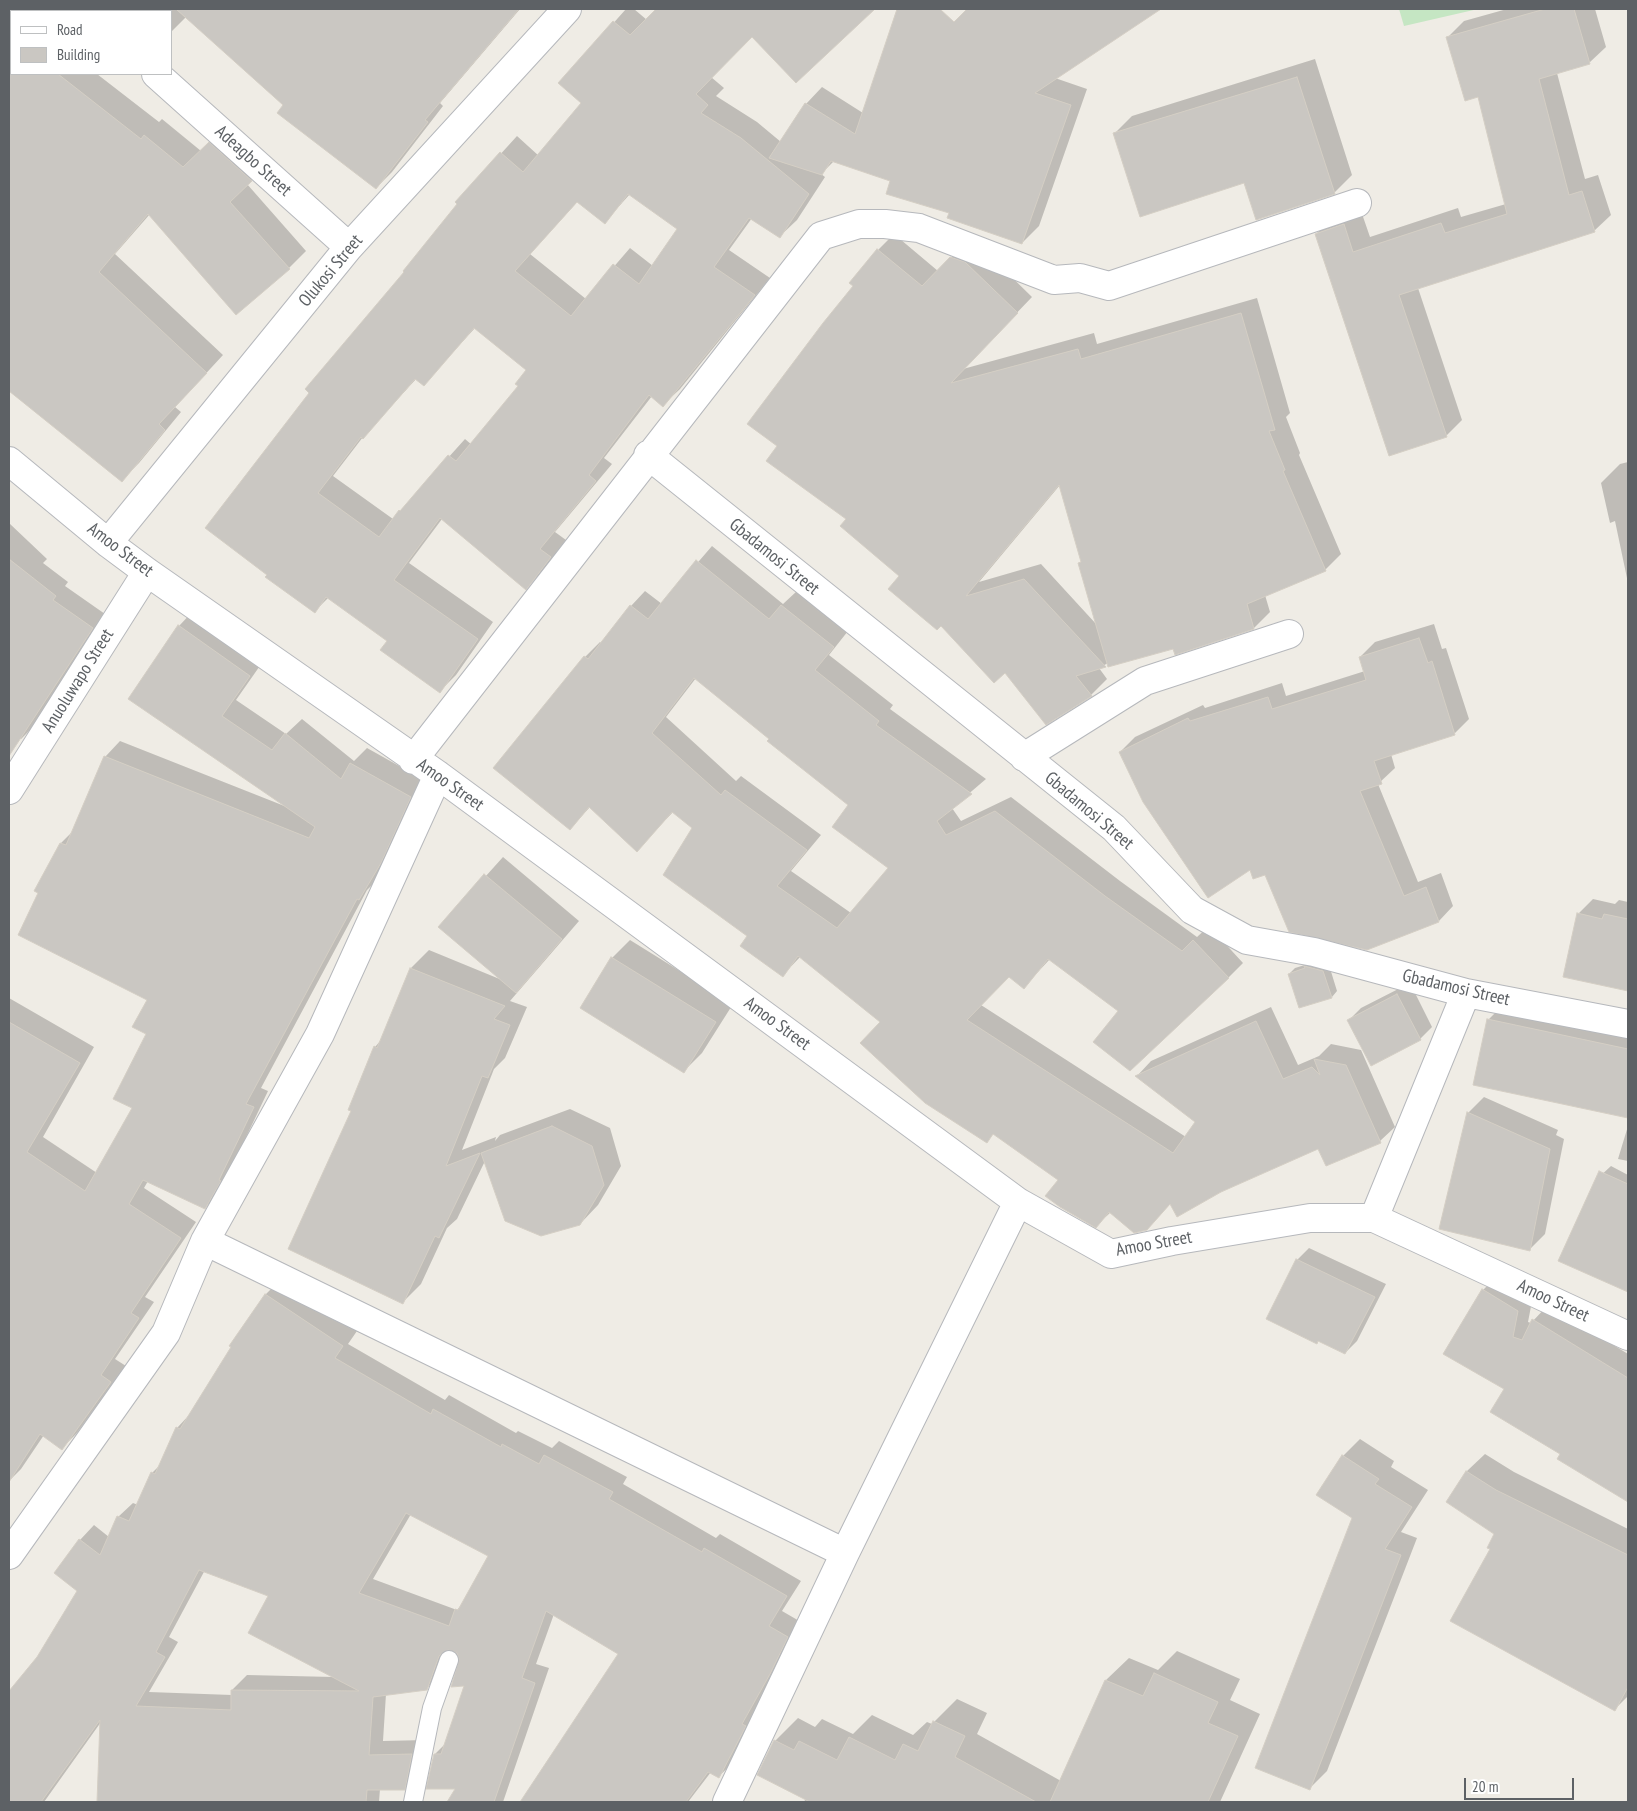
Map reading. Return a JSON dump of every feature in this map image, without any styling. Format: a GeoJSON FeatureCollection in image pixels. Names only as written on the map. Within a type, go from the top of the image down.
{"type":"FeatureCollection","features":[{"type":"Feature","properties":{"kind":"street","name":"Olukosi Street"},"geometry":{"type":"LineString","coordinates":[[108,543],[349,247],[567,9]]}},
{"type":"Feature","properties":{"kind":"street","name":"Adeagbo Street"},"geometry":{"type":"LineString","coordinates":[[157,75],[349,247]]}},
{"type":"Feature","properties":{"kind":"street"},"geometry":{"type":"LineString","coordinates":[[413,760],[648,455],[821,236],[859,224],[885,224],[919,228],[1054,280],[1080,278],[1109,286],[1357,204]]}},
{"type":"Feature","properties":{"kind":"street","name":"Gbadamosi Street"},"geometry":{"type":"LineString","coordinates":[[648,455],[1114,828],[1192,910],[1247,940],[1314,952],[1466,992],[1628,1024]]}},
{"type":"Feature","properties":{"kind":"street","name":"Amoo Street"},"geometry":{"type":"LineString","coordinates":[[9,461],[108,543],[147,572],[438,776],[1018,1202],[1111,1254],[1172,1241],[1310,1218],[1374,1218],[1628,1336]]}},
{"type":"Feature","properties":{"kind":"street","name":"Anuoluwapo Street"},"geometry":{"type":"LineString","coordinates":[[9,790],[147,572]]}},
{"type":"Feature","properties":{"kind":"street"},"geometry":{"type":"LineString","coordinates":[[1024,757],[1145,681],[1290,634]]}},
{"type":"Feature","properties":{"kind":"street"},"geometry":{"type":"LineString","coordinates":[[9,1555],[166,1333],[205,1241],[320,1034],[438,776]]}},
{"type":"Feature","properties":{"kind":"street"},"geometry":{"type":"LineString","coordinates":[[1374,1218],[1466,992]]}},
{"type":"Feature","properties":{"kind":"street"},"geometry":{"type":"LineString","coordinates":[[726,1802],[845,1553],[1018,1202]]}},
{"type":"Feature","properties":{"kind":"street"},"geometry":{"type":"LineString","coordinates":[[205,1241],[845,1553]]}},
{"type":"Feature","properties":{"kind":"lane"},"geometry":{"type":"LineString","coordinates":[[413,1802],[432,1708],[449,1660]]}},
{"type":"Feature","properties":{"kind":"green space"},"geometry":{"type":"Polygon","coordinates":[[[1399,9],[1478,9],[1404,26],[1399,9]]]}},
{"type":"Feature","properties":{"kind":"building"},"geometry":{"type":"Polygon","coordinates":[[[176,9],[519,9],[425,120],[428,122],[376,189],[277,113],[283,105],[176,9]]]}},
{"type":"Feature","properties":{"kind":"building"},"geometry":{"type":"Polygon","coordinates":[[[656,9],[875,9],[796,83],[752,37],[696,94],[708,105],[701,113],[741,138],[809,194],[780,238],[749,218],[714,267],[755,295],[663,407],[649,395],[589,475],[596,481],[540,549],[551,557],[526,590],[440,518],[394,580],[478,639],[440,693],[380,650],[387,641],[326,597],[315,613],[265,577],[267,575],[205,528],[309,393],[305,389],[404,272],[457,204],[455,202],[500,152],[523,172],[581,103],[558,83],[613,21],[630,35],[656,9]],[[628,194],[605,224],[577,202],[515,271],[571,316],[613,264],[639,284],[677,229],[628,194]],[[474,328],[424,386],[415,379],[363,439],[361,437],[318,493],[379,537],[399,510],[448,455],[456,461],[518,386],[515,384],[526,370],[474,328]]]}},
{"type":"Feature","properties":{"kind":"building"},"geometry":{"type":"Polygon","coordinates":[[[897,9],[940,9],[954,22],[967,9],[1161,9],[1035,93],[1071,105],[1022,244],[947,218],[949,213],[886,194],[890,181],[831,161],[822,175],[769,158],[805,103],[855,134],[897,9]]]}},
{"type":"Feature","properties":{"kind":"building"},"geometry":{"type":"Polygon","coordinates":[[[1545,9],[1574,9],[1590,64],[1539,79],[1569,195],[1582,191],[1595,232],[1399,295],[1447,437],[1389,456],[1315,234],[1344,224],[1353,252],[1441,223],[1445,233],[1507,214],[1478,97],[1465,101],[1446,37],[1545,9]]]}},
{"type":"Feature","properties":{"kind":"building"},"geometry":{"type":"Polygon","coordinates":[[[9,74],[59,75],[141,139],[144,135],[183,167],[209,142],[252,181],[230,202],[290,269],[236,315],[148,214],[99,272],[207,373],[159,424],[165,430],[122,482],[9,391],[9,74]]]}},
{"type":"Feature","properties":{"kind":"building"},"geometry":{"type":"Polygon","coordinates":[[[1297,77],[1335,194],[1256,220],[1244,183],[1140,217],[1113,133],[1297,77]]]}},
{"type":"Feature","properties":{"kind":"building"},"geometry":{"type":"Polygon","coordinates":[[[877,249],[922,286],[950,257],[965,262],[1018,313],[951,383],[1078,349],[1081,359],[1241,313],[1275,430],[1269,431],[1285,470],[1283,471],[1326,571],[1247,604],[1254,629],[1175,655],[1173,649],[1108,667],[1078,563],[1081,562],[1059,485],[966,596],[1024,579],[1106,667],[1076,676],[1092,696],[1046,725],[1005,673],[994,683],[941,626],[937,630],[888,589],[899,576],[840,526],[846,519],[766,461],[777,446],[747,424],[853,286],[849,283],[877,249]]]}},
{"type":"Feature","properties":{"kind":"building"},"geometry":{"type":"Polygon","coordinates":[[[9,559],[56,596],[53,600],[93,628],[9,756],[9,559]]]}},
{"type":"Feature","properties":{"kind":"building"},"geometry":{"type":"Polygon","coordinates":[[[696,560],[769,619],[781,605],[834,647],[815,670],[879,721],[876,725],[972,794],[937,821],[946,835],[995,811],[1105,896],[1182,951],[1193,940],[1229,978],[1130,1071],[1093,1042],[1118,1011],[1048,959],[1024,989],[1009,977],[967,1020],[1173,1153],[1195,1122],[1135,1076],[1256,1021],[1283,1079],[1312,1067],[1320,1075],[1314,1059],[1346,1065],[1381,1143],[1326,1166],[1318,1149],[1221,1192],[1177,1217],[1170,1204],[1147,1230],[1134,1233],[1109,1212],[1096,1228],[1060,1207],[1045,1196],[1058,1180],[993,1134],[987,1143],[925,1103],[860,1043],[880,1022],[798,956],[783,977],[740,946],[747,936],[663,875],[692,828],[672,812],[637,852],[589,807],[570,830],[493,768],[584,656],[588,659],[630,605],[648,619],[696,560]],[[694,678],[652,733],[721,795],[725,790],[807,850],[777,886],[837,928],[888,868],[832,827],[848,805],[767,741],[769,739],[694,678]]]}},
{"type":"Feature","properties":{"kind":"building"},"geometry":{"type":"Polygon","coordinates":[[[178,625],[250,676],[222,716],[272,750],[285,733],[341,779],[350,763],[411,797],[381,863],[359,900],[357,899],[246,1104],[254,1107],[219,1180],[221,1181],[205,1209],[143,1180],[129,1204],[181,1238],[131,1313],[139,1318],[101,1375],[111,1382],[62,1450],[40,1434],[9,1482],[9,1022],[80,1063],[27,1152],[85,1191],[132,1108],[113,1099],[146,1034],[132,1027],[147,1000],[18,935],[38,893],[34,891],[60,843],[66,845],[104,756],[309,838],[315,827],[128,699],[178,625]]]}},
{"type":"Feature","properties":{"kind":"building"},"geometry":{"type":"Polygon","coordinates":[[[1419,638],[1428,663],[1432,661],[1455,735],[1374,761],[1382,784],[1360,791],[1404,896],[1426,887],[1439,922],[1367,950],[1289,932],[1265,875],[1253,879],[1250,870],[1208,898],[1143,802],[1119,752],[1188,718],[1190,721],[1268,697],[1272,709],[1366,680],[1359,657],[1419,638]]]}},
{"type":"Feature","properties":{"kind":"building"},"geometry":{"type":"Polygon","coordinates":[[[484,874],[562,939],[516,993],[438,927],[484,874]]]}},
{"type":"Feature","properties":{"kind":"building"},"geometry":{"type":"Polygon","coordinates":[[[1577,913],[1602,919],[1604,914],[1628,919],[1628,991],[1563,977],[1577,913]]]}},
{"type":"Feature","properties":{"kind":"building"},"geometry":{"type":"Polygon","coordinates":[[[611,957],[716,1022],[684,1073],[580,1008],[611,957]]]}},
{"type":"Feature","properties":{"kind":"building"},"geometry":{"type":"Polygon","coordinates":[[[1304,966],[1323,971],[1332,998],[1299,1008],[1288,974],[1305,968],[1304,966]]]}},
{"type":"Feature","properties":{"kind":"building"},"geometry":{"type":"Polygon","coordinates":[[[410,968],[505,1006],[494,1019],[510,1025],[488,1078],[482,1076],[446,1166],[480,1153],[439,1238],[435,1236],[403,1304],[288,1249],[351,1111],[348,1110],[374,1046],[377,1048],[410,968]]]}},
{"type":"Feature","properties":{"kind":"building"},"geometry":{"type":"Polygon","coordinates":[[[1397,994],[1421,1040],[1371,1066],[1347,1020],[1397,994]]]}},
{"type":"Feature","properties":{"kind":"building"},"geometry":{"type":"Polygon","coordinates":[[[1487,1019],[1628,1049],[1628,1118],[1473,1085],[1487,1019]]]}},
{"type":"Feature","properties":{"kind":"building"},"geometry":{"type":"Polygon","coordinates":[[[1467,1112],[1550,1149],[1530,1251],[1439,1229],[1467,1112]]]}},
{"type":"Feature","properties":{"kind":"building"},"geometry":{"type":"Polygon","coordinates":[[[552,1126],[592,1146],[604,1185],[580,1225],[541,1236],[505,1221],[481,1153],[552,1126]]]}},
{"type":"Feature","properties":{"kind":"building"},"geometry":{"type":"Polygon","coordinates":[[[1599,1171],[1628,1184],[1628,1292],[1558,1261],[1599,1171]]]}},
{"type":"Feature","properties":{"kind":"building"},"geometry":{"type":"Polygon","coordinates":[[[1296,1259],[1375,1297],[1345,1354],[1318,1341],[1317,1344],[1266,1319],[1296,1259]]]}},
{"type":"Feature","properties":{"kind":"building"},"geometry":{"type":"Polygon","coordinates":[[[1482,1289],[1518,1311],[1513,1337],[1522,1340],[1532,1319],[1628,1378],[1628,1502],[1557,1459],[1560,1454],[1490,1412],[1504,1389],[1443,1354],[1482,1289]]]}},
{"type":"Feature","properties":{"kind":"building"},"geometry":{"type":"Polygon","coordinates":[[[265,1294],[343,1346],[335,1358],[431,1414],[433,1409],[501,1447],[502,1444],[539,1464],[544,1455],[613,1492],[609,1499],[702,1552],[704,1548],[787,1596],[769,1626],[788,1637],[742,1724],[746,1726],[719,1778],[708,1772],[686,1802],[520,1802],[618,1654],[546,1611],[522,1678],[535,1683],[494,1802],[447,1802],[455,1789],[426,1789],[434,1754],[441,1754],[464,1686],[451,1687],[459,1659],[457,1653],[448,1650],[439,1656],[427,1690],[373,1697],[369,1755],[412,1754],[405,1790],[367,1790],[366,1802],[97,1802],[100,1720],[41,1802],[9,1802],[9,1691],[37,1657],[77,1591],[54,1573],[79,1539],[100,1555],[117,1516],[129,1521],[151,1472],[155,1474],[176,1427],[180,1429],[231,1347],[229,1346],[265,1294]],[[406,1513],[359,1593],[449,1626],[455,1609],[458,1610],[488,1556],[406,1513]],[[199,1570],[156,1652],[165,1657],[136,1706],[231,1710],[231,1690],[359,1691],[248,1633],[268,1596],[199,1570]]]}},
{"type":"Feature","properties":{"kind":"building"},"geometry":{"type":"Polygon","coordinates":[[[1342,1455],[1379,1479],[1375,1484],[1412,1507],[1385,1549],[1401,1555],[1310,1790],[1255,1768],[1352,1518],[1316,1495],[1342,1455]]]}},
{"type":"Feature","properties":{"kind":"building"},"geometry":{"type":"Polygon","coordinates":[[[1466,1471],[1496,1490],[1628,1555],[1628,1687],[1615,1711],[1450,1621],[1490,1549],[1487,1548],[1494,1534],[1446,1502],[1466,1471]]]}},
{"type":"Feature","properties":{"kind":"building"},"geometry":{"type":"Polygon","coordinates":[[[1154,1673],[1218,1702],[1208,1723],[1238,1736],[1208,1802],[1050,1802],[1105,1680],[1143,1696],[1154,1673]]]}},
{"type":"Feature","properties":{"kind":"building"},"geometry":{"type":"Polygon","coordinates":[[[933,1721],[965,1736],[955,1757],[1036,1802],[810,1802],[757,1775],[774,1740],[794,1750],[799,1741],[837,1760],[849,1737],[895,1760],[903,1744],[918,1751],[933,1721]]]}}]}
